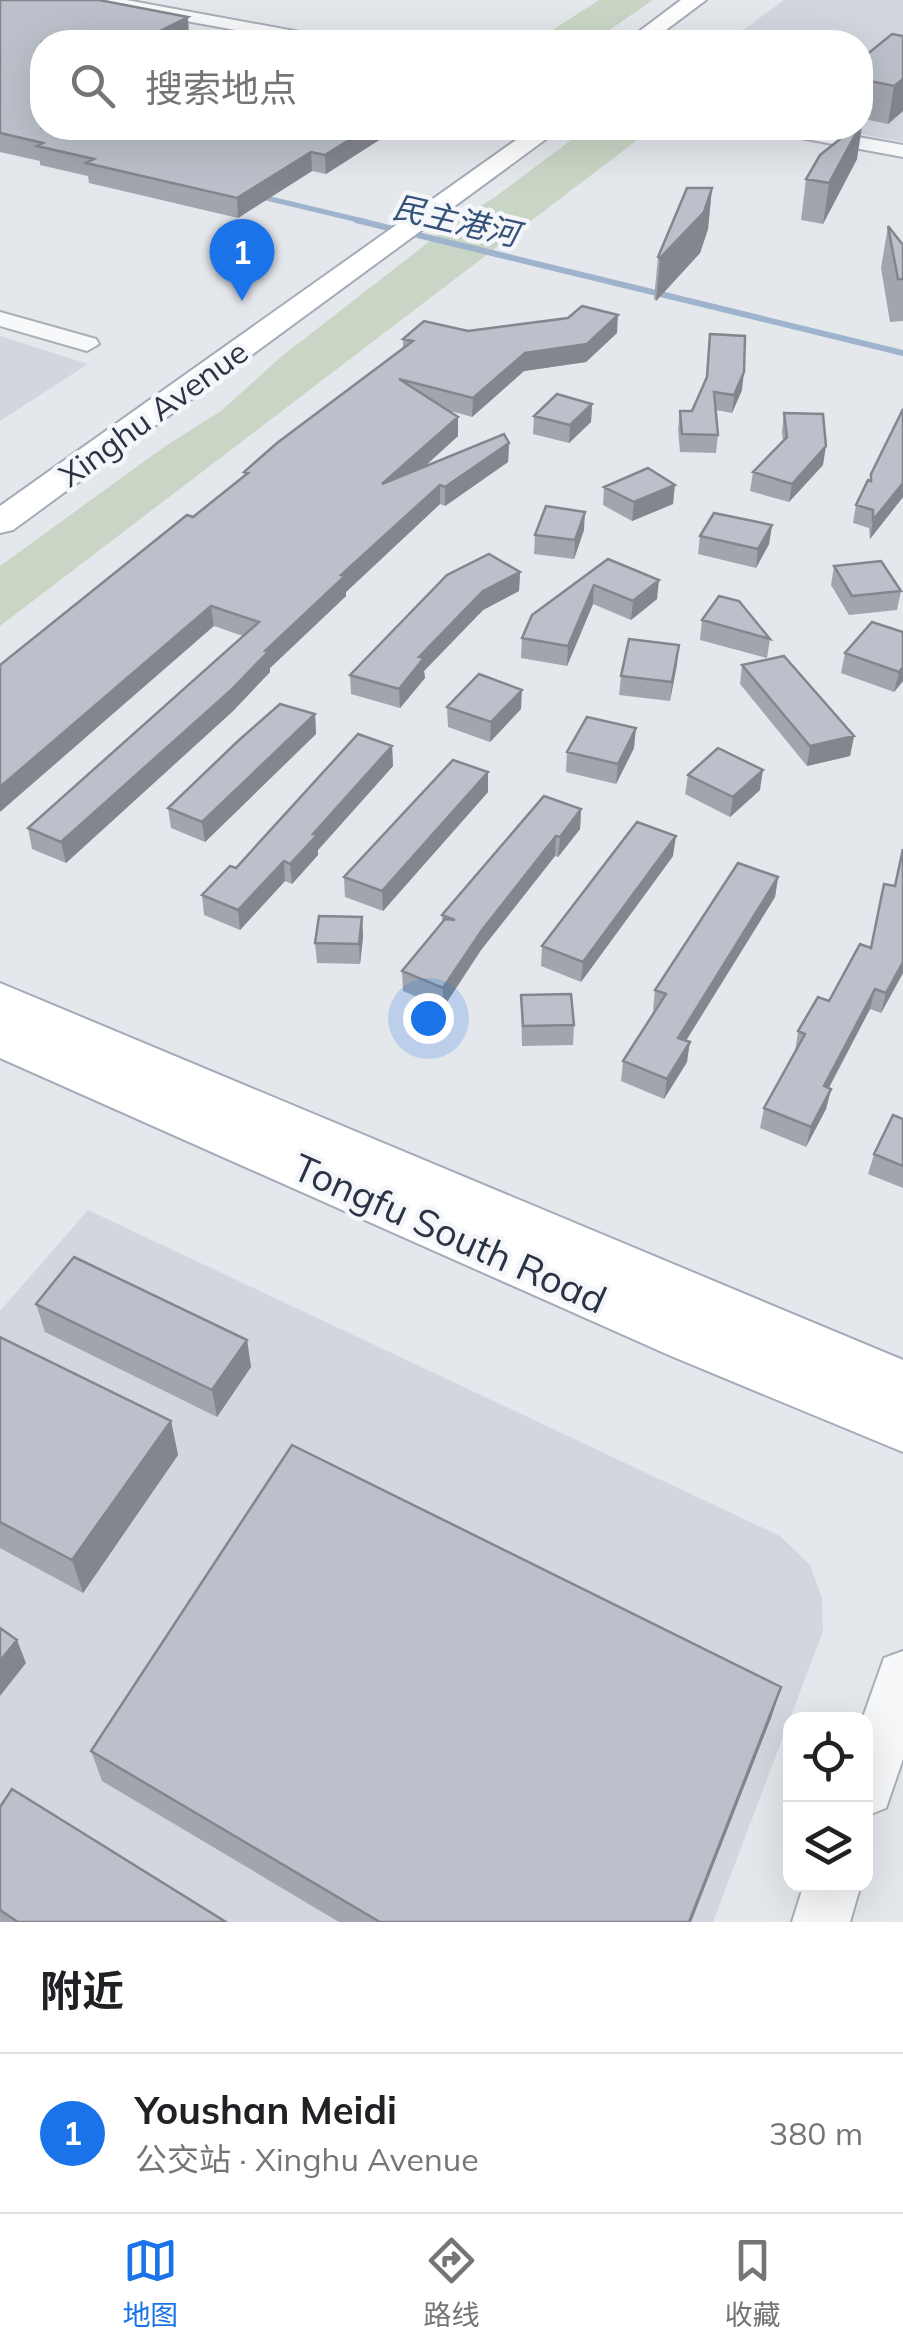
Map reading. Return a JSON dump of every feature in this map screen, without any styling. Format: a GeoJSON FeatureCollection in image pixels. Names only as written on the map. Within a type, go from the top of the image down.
{"type":"FeatureCollection","features":[{"type":"Feature","properties":{"kind":"main road"},"geometry":{"type":"LineString","coordinates":[[658,30],[704,5]]}},
{"type":"Feature","properties":{"kind":"main road"},"geometry":{"type":"LineString","coordinates":[[680,30],[704,5]]}},
{"type":"Feature","properties":{"kind":"main road","name":"Xinghu Avenue"},"geometry":{"type":"LineString","coordinates":[[0,487],[499,140]]}},
{"type":"Feature","properties":{"kind":"main road","name":"Xinghu Avenue"},"geometry":{"type":"LineString","coordinates":[[0,522],[532,140]]}},
{"type":"Feature","properties":{"kind":"main road","name":"Tongfu South Road"},"geometry":{"type":"LineString","coordinates":[[0,1001],[708,1307],[903,1387]]}},
{"type":"Feature","properties":{"kind":"main road","name":"Tongfu South Road"},"geometry":{"type":"LineString","coordinates":[[0,1037],[691,1338],[903,1425]]}},
{"type":"Feature","properties":{"kind":"street"},"geometry":{"type":"LineString","coordinates":[[98,0],[262,30]]}},
{"type":"Feature","properties":{"kind":"street"},"geometry":{"type":"LineString","coordinates":[[844,140],[903,151]]}},
{"type":"Feature","properties":{"kind":"street"},"geometry":{"type":"LineString","coordinates":[[0,319],[87,344]]}},
{"type":"Feature","properties":{"kind":"street"},"geometry":{"type":"LineString","coordinates":[[873,1767],[903,1677]]}},
{"type":"Feature","properties":{"kind":"street"},"geometry":{"type":"LineString","coordinates":[[820,1922],[830,1892]]}},
{"type":"Feature","properties":{"kind":"shaded area"},"geometry":{"type":"Polygon","coordinates":[[[784,0],[903,0],[903,142],[873,137],[873,30],[743,30],[784,0]]]}},
{"type":"Feature","properties":{"kind":"shaded area"},"geometry":{"type":"Polygon","coordinates":[[[0,336],[88,364],[0,421],[0,336]]]}},
{"type":"Feature","properties":{"kind":"shaded area"},"geometry":{"type":"Polygon","coordinates":[[[88,1210],[780,1536],[810,1565],[822,1598],[823,1631],[792,1712],[783,1712],[783,1737],[713,1922],[0,1922],[0,1311],[88,1210]]]}},
{"type":"Feature","properties":{"kind":"green space"},"geometry":{"type":"Polygon","coordinates":[[[599,0],[653,0],[609,30],[553,30],[599,0]]]}},
{"type":"Feature","properties":{"kind":"green space"},"geometry":{"type":"Polygon","coordinates":[[[571,140],[637,140],[0,626],[0,566],[164,447],[221,411],[282,356],[452,224],[571,140]]]}},
{"type":"Feature","properties":{"kind":"building"},"geometry":{"type":"Polygon","coordinates":[[[0,0],[99,0],[188,17],[162,30],[30,30],[30,140],[0,133],[0,0]]]}},
{"type":"Feature","properties":{"kind":"building"},"geometry":{"type":"Polygon","coordinates":[[[892,34],[903,36],[903,79],[894,86],[873,82],[873,49],[892,34]]]}},
{"type":"Feature","properties":{"kind":"building"},"geometry":{"type":"Polygon","coordinates":[[[30,140],[349,140],[325,155],[311,152],[237,198],[86,163],[94,159],[37,146],[43,143],[30,140]]]}},
{"type":"Feature","properties":{"kind":"building"},"geometry":{"type":"Polygon","coordinates":[[[839,140],[852,140],[829,183],[806,179],[820,155],[839,140]]]}},
{"type":"Feature","properties":{"kind":"building"},"geometry":{"type":"Polygon","coordinates":[[[687,188],[712,188],[704,212],[660,258],[658,257],[687,188]]]}},
{"type":"Feature","properties":{"kind":"building"},"geometry":{"type":"Polygon","coordinates":[[[888,226],[903,245],[903,279],[898,279],[888,226]]]}},
{"type":"Feature","properties":{"kind":"building"},"geometry":{"type":"Polygon","coordinates":[[[582,306],[618,315],[587,344],[525,353],[473,398],[399,379],[458,417],[382,484],[504,434],[509,443],[445,487],[440,485],[341,575],[345,576],[265,651],[268,652],[230,691],[61,842],[28,828],[259,622],[211,606],[0,787],[0,665],[187,515],[193,517],[248,473],[244,472],[277,443],[413,341],[403,339],[424,321],[468,331],[568,318],[582,306]]]}},
{"type":"Feature","properties":{"kind":"building"},"geometry":{"type":"Polygon","coordinates":[[[710,334],[745,336],[744,372],[734,395],[714,392],[718,435],[682,434],[680,411],[692,411],[707,377],[710,334]]]}},
{"type":"Feature","properties":{"kind":"building"},"geometry":{"type":"Polygon","coordinates":[[[557,394],[592,404],[570,425],[534,416],[557,394]]]}},
{"type":"Feature","properties":{"kind":"building"},"geometry":{"type":"Polygon","coordinates":[[[903,409],[903,483],[873,520],[873,510],[856,505],[903,409]]]}},
{"type":"Feature","properties":{"kind":"building"},"geometry":{"type":"Polygon","coordinates":[[[784,413],[823,414],[826,446],[792,484],[753,472],[787,437],[784,413]]]}},
{"type":"Feature","properties":{"kind":"building"},"geometry":{"type":"Polygon","coordinates":[[[648,468],[675,485],[634,502],[604,487],[648,468]]]}},
{"type":"Feature","properties":{"kind":"building"},"geometry":{"type":"Polygon","coordinates":[[[546,506],[585,512],[575,540],[535,535],[546,506]]]}},
{"type":"Feature","properties":{"kind":"building"},"geometry":{"type":"Polygon","coordinates":[[[714,513],[772,525],[758,549],[700,536],[714,513]]]}},
{"type":"Feature","properties":{"kind":"building"},"geometry":{"type":"Polygon","coordinates":[[[489,554],[520,572],[483,591],[419,657],[424,658],[399,689],[350,675],[447,575],[489,554]]]}},
{"type":"Feature","properties":{"kind":"building"},"geometry":{"type":"Polygon","coordinates":[[[608,559],[659,580],[633,601],[594,585],[568,646],[522,638],[532,615],[608,559]]]}},
{"type":"Feature","properties":{"kind":"building"},"geometry":{"type":"Polygon","coordinates":[[[881,561],[901,591],[852,596],[834,566],[881,561]]]}},
{"type":"Feature","properties":{"kind":"building"},"geometry":{"type":"Polygon","coordinates":[[[719,596],[739,601],[770,639],[702,620],[719,596]]]}},
{"type":"Feature","properties":{"kind":"building"},"geometry":{"type":"Polygon","coordinates":[[[872,622],[903,632],[903,667],[899,672],[845,653],[872,622]]]}},
{"type":"Feature","properties":{"kind":"building"},"geometry":{"type":"Polygon","coordinates":[[[629,639],[679,645],[672,682],[621,676],[629,639]]]}},
{"type":"Feature","properties":{"kind":"building"},"geometry":{"type":"Polygon","coordinates":[[[784,656],[854,736],[810,746],[742,665],[784,656]]]}},
{"type":"Feature","properties":{"kind":"building"},"geometry":{"type":"Polygon","coordinates":[[[479,674],[522,690],[491,722],[447,707],[479,674]]]}},
{"type":"Feature","properties":{"kind":"building"},"geometry":{"type":"Polygon","coordinates":[[[280,704],[315,714],[202,822],[168,808],[238,741],[280,704]]]}},
{"type":"Feature","properties":{"kind":"building"},"geometry":{"type":"Polygon","coordinates":[[[587,717],[636,728],[618,764],[567,752],[587,717]]]}},
{"type":"Feature","properties":{"kind":"building"},"geometry":{"type":"Polygon","coordinates":[[[358,734],[392,746],[290,864],[284,861],[238,910],[202,895],[230,866],[236,868],[358,734]]]}},
{"type":"Feature","properties":{"kind":"building"},"geometry":{"type":"Polygon","coordinates":[[[718,748],[763,770],[733,797],[688,775],[718,748]]]}},
{"type":"Feature","properties":{"kind":"building"},"geometry":{"type":"Polygon","coordinates":[[[453,760],[488,772],[382,891],[344,877],[453,760]]]}},
{"type":"Feature","properties":{"kind":"building"},"geometry":{"type":"Polygon","coordinates":[[[544,796],[581,809],[482,930],[443,988],[402,971],[445,919],[455,920],[442,915],[544,796]]]}},
{"type":"Feature","properties":{"kind":"building"},"geometry":{"type":"Polygon","coordinates":[[[637,822],[676,836],[583,962],[542,946],[637,822]]]}},
{"type":"Feature","properties":{"kind":"building"},"geometry":{"type":"Polygon","coordinates":[[[903,849],[903,962],[886,993],[875,989],[824,1086],[831,1089],[811,1127],[764,1108],[805,1034],[798,1031],[818,997],[829,1001],[860,944],[871,948],[884,884],[895,886],[903,849]]]}},
{"type":"Feature","properties":{"kind":"building"},"geometry":{"type":"Polygon","coordinates":[[[738,863],[778,877],[678,1038],[690,1042],[667,1079],[623,1061],[666,994],[655,990],[738,863]]]}},
{"type":"Feature","properties":{"kind":"building"},"geometry":{"type":"Polygon","coordinates":[[[319,916],[362,917],[359,944],[315,943],[319,916]]]}},
{"type":"Feature","properties":{"kind":"building"},"geometry":{"type":"Polygon","coordinates":[[[571,994],[574,1025],[523,1026],[521,995],[571,994]]]}},
{"type":"Feature","properties":{"kind":"building"},"geometry":{"type":"Polygon","coordinates":[[[893,1115],[903,1119],[903,1166],[874,1154],[893,1115]]]}},
{"type":"Feature","properties":{"kind":"building"},"geometry":{"type":"Polygon","coordinates":[[[74,1257],[247,1340],[212,1390],[36,1304],[74,1257]]]}},
{"type":"Feature","properties":{"kind":"building"},"geometry":{"type":"Polygon","coordinates":[[[0,1337],[171,1421],[72,1560],[0,1522],[0,1337]]]}},
{"type":"Feature","properties":{"kind":"building"},"geometry":{"type":"Polygon","coordinates":[[[292,1445],[781,1687],[689,1922],[380,1922],[91,1751],[292,1445]]]}},
{"type":"Feature","properties":{"kind":"building"},"geometry":{"type":"Polygon","coordinates":[[[0,1628],[17,1640],[0,1661],[0,1628]]]}},
{"type":"Feature","properties":{"kind":"building"},"geometry":{"type":"Polygon","coordinates":[[[12,1789],[226,1922],[18,1922],[0,1910],[0,1807],[12,1789]]]}},
{"type":"Feature","properties":{"kind":"waterway","name":"民主港河"},"geometry":{"type":"LineString","coordinates":[[258,196],[367,222]]}},
{"type":"Feature","properties":{"kind":"waterway","name":"民主港河"},"geometry":{"type":"LineString","coordinates":[[356,220],[903,353]]}},
{"type":"Feature","properties":{"kind":"place","name":"Youshan Meidi"},"geometry":{"type":"Point","coordinates":[242,301]}}]}
